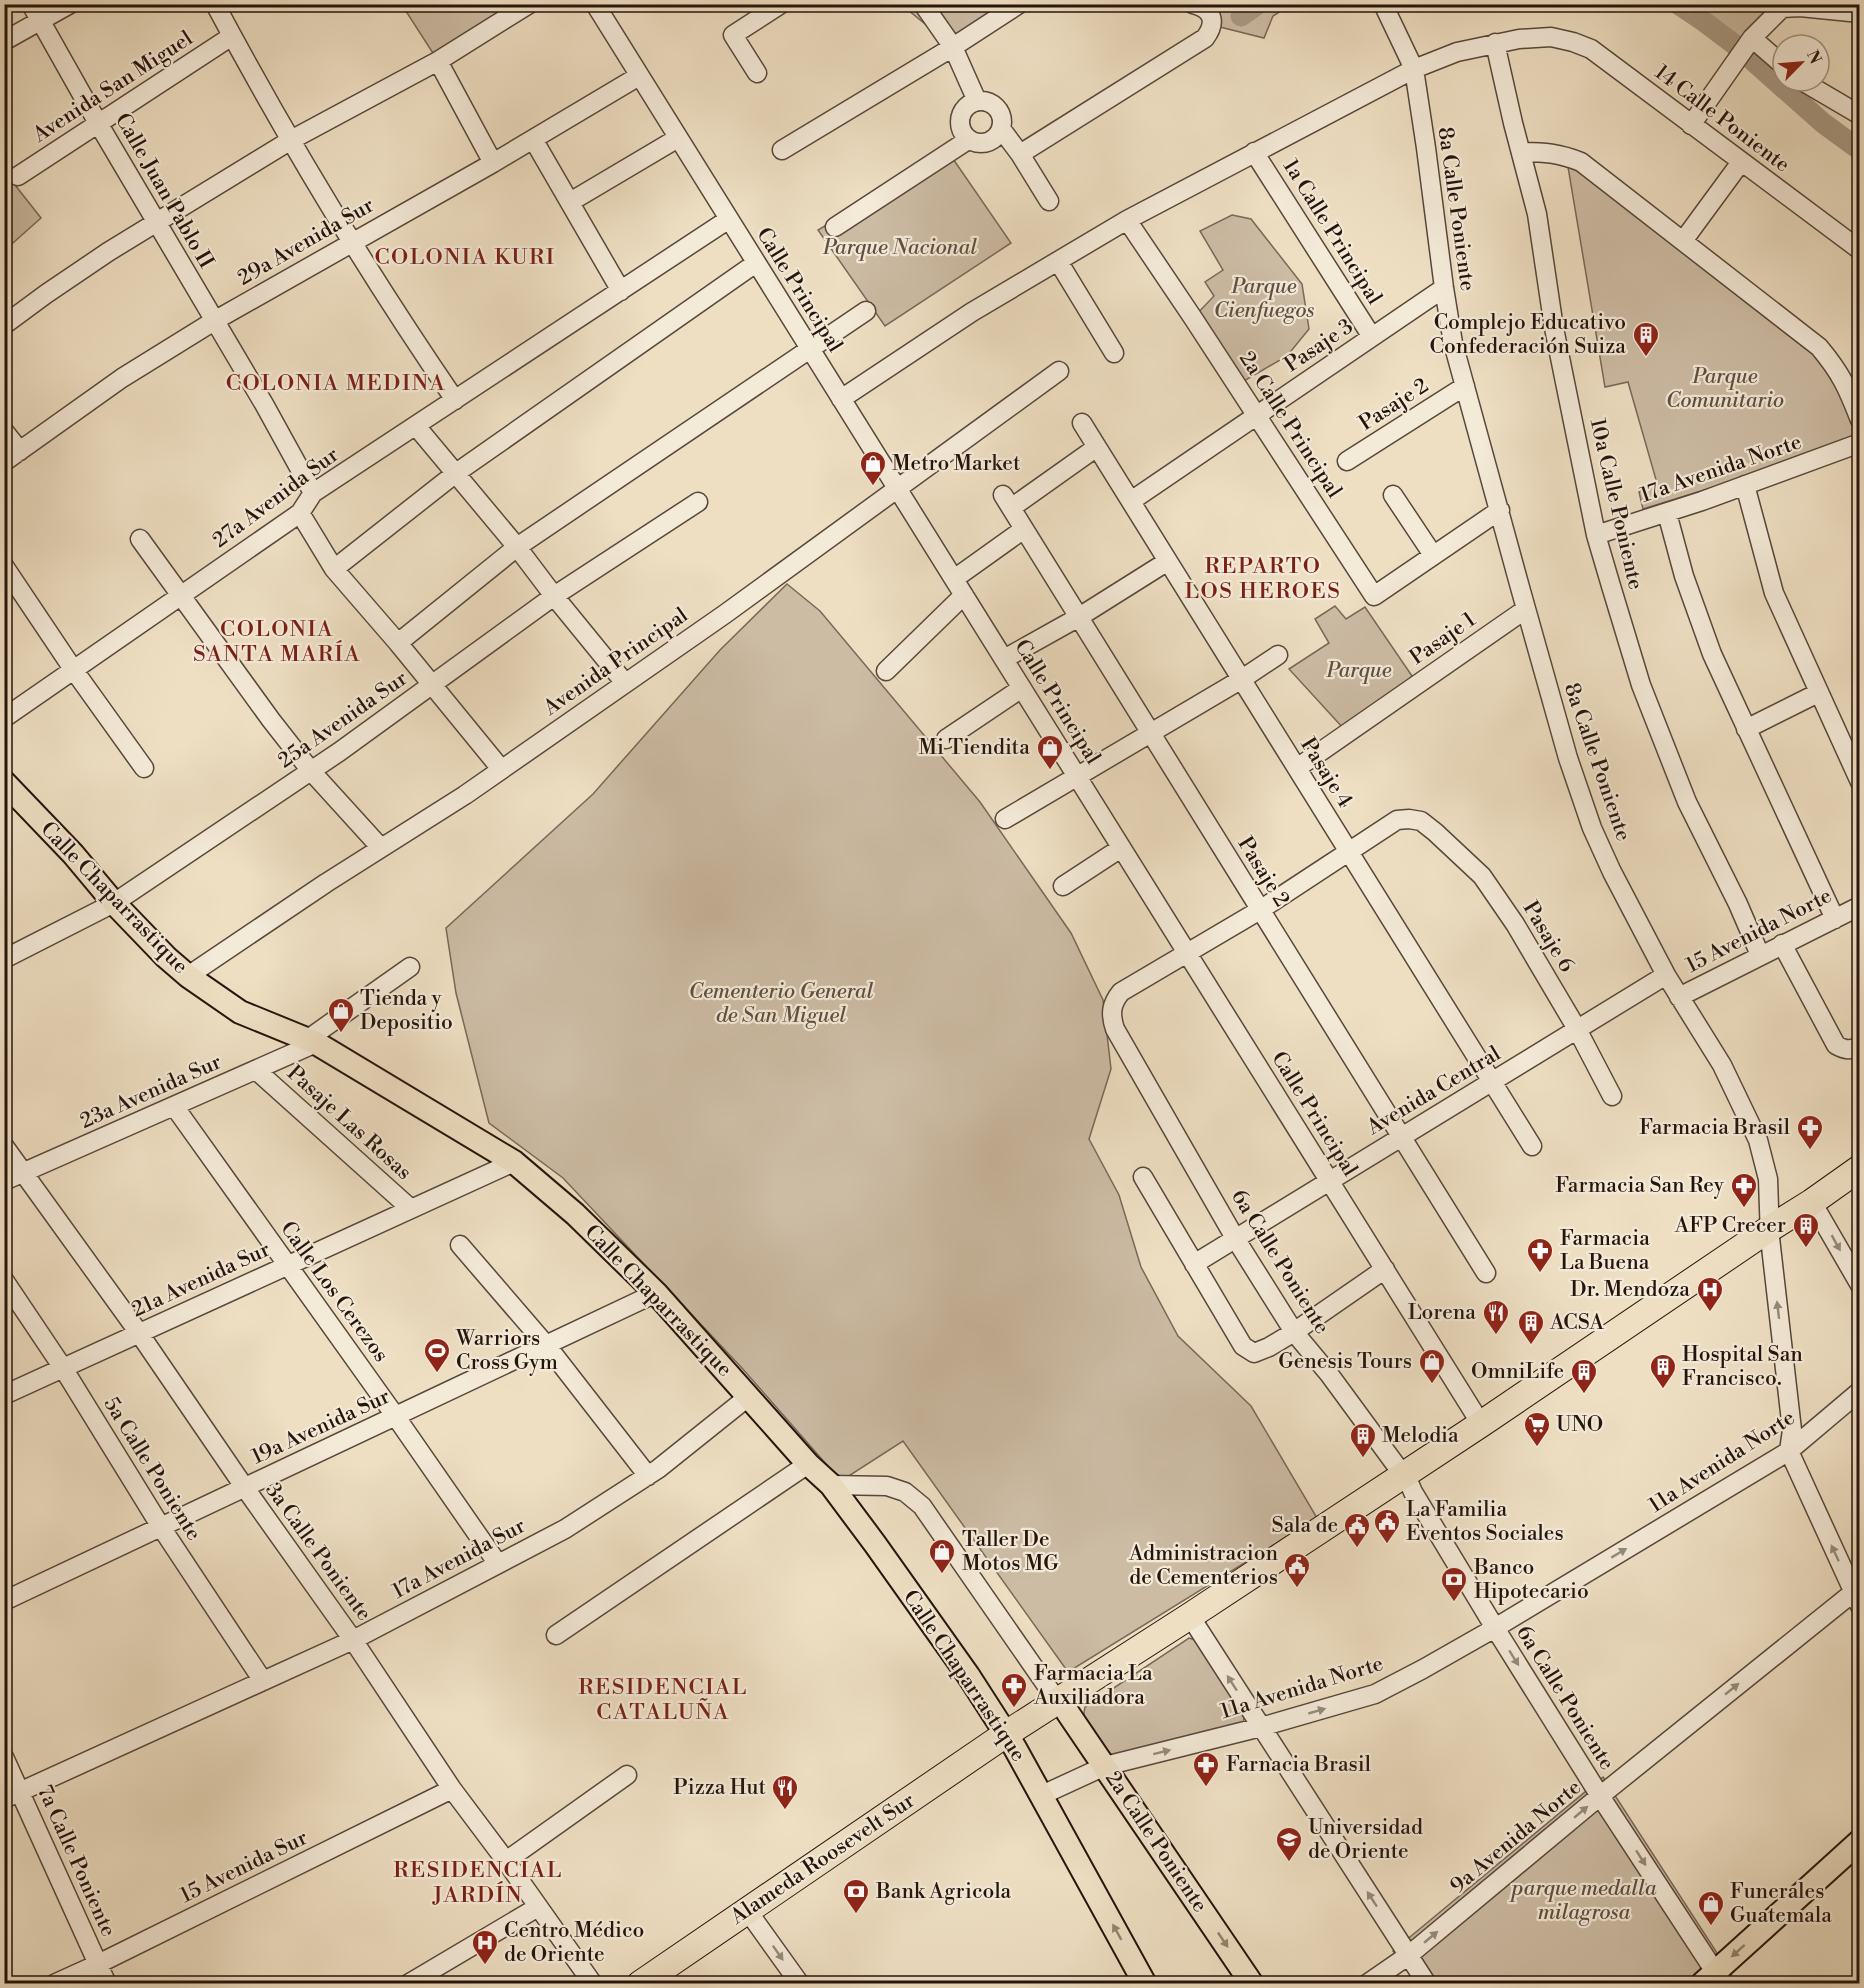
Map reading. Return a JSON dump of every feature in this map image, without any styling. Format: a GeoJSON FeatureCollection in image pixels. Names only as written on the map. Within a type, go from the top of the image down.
{"type":"FeatureCollection","features":[{"type":"Feature","properties":{"kind":"highway"},"geometry":{"type":"LineString","coordinates":[[1815,1205],[1860,1168]]}},
{"type":"Feature","properties":{"kind":"highway"},"geometry":{"type":"LineString","coordinates":[[1407,1478],[1481,1424],[1769,1233],[1860,1180]]}},
{"type":"Feature","properties":{"kind":"highway"},"geometry":{"type":"LineString","coordinates":[[1407,1478],[1634,1333],[1769,1233]]}},
{"type":"Feature","properties":{"kind":"highway","name":"Alameda Roosevelt Sur"},"geometry":{"type":"LineString","coordinates":[[640,1983],[751,1916],[1062,1705],[1193,1621],[1407,1478]]}},
{"type":"Feature","properties":{"kind":"highway","name":"Alameda Roosevelt Sur"},"geometry":{"type":"LineString","coordinates":[[665,1983],[751,1916]]}},
{"type":"Feature","properties":{"kind":"main road","name":"Calle Chaparrastique"},"geometry":{"type":"LineString","coordinates":[[4,782],[73,855],[114,903],[166,957],[188,976],[240,1012],[312,1041],[514,1162],[575,1214],[656,1293],[808,1464],[831,1485],[961,1666],[1011,1741],[1145,1983]]}},
{"type":"Feature","properties":{"kind":"main road","name":"2a Calle Poniente"},"geometry":{"type":"LineString","coordinates":[[1062,1705],[1252,1983]]}},
{"type":"Feature","properties":{"kind":"main road"},"geometry":{"type":"LineString","coordinates":[[1713,1979],[1860,1841]]}},
{"type":"Feature","properties":{"kind":"street","name":"Calle Juan Pablo II"},"geometry":{"type":"LineString","coordinates":[[31,4],[98,123],[264,404],[313,493]]}},
{"type":"Feature","properties":{"kind":"street"},"geometry":{"type":"LineString","coordinates":[[4,41],[70,4]]}},
{"type":"Feature","properties":{"kind":"street"},"geometry":{"type":"LineString","coordinates":[[215,4],[291,140],[352,241],[404,325],[455,400]]}},
{"type":"Feature","properties":{"kind":"street"},"geometry":{"type":"LineString","coordinates":[[4,325],[108,252],[291,140],[438,61],[529,4]]}},
{"type":"Feature","properties":{"kind":"street","name":"Calle Principal"},"geometry":{"type":"LineString","coordinates":[[595,4],[1481,1424]]}},
{"type":"Feature","properties":{"kind":"street"},"geometry":{"type":"LineString","coordinates":[[757,74],[733,36],[781,4]]}},
{"type":"Feature","properties":{"kind":"street"},"geometry":{"type":"LineString","coordinates":[[923,4],[953,47],[977,101]]}},
{"type":"Feature","properties":{"kind":"street"},"geometry":{"type":"LineString","coordinates":[[782,150],[953,47],[1019,4]]}},
{"type":"Feature","properties":{"kind":"street"},"geometry":{"type":"LineString","coordinates":[[1020,154],[1205,38],[1212,29],[1212,19],[1201,6],[1193,4]]}},
{"type":"Feature","properties":{"kind":"street","name":"8a Calle Poniente"},"geometry":{"type":"LineString","coordinates":[[1383,4],[1414,69],[1453,343],[1569,758],[1592,828],[1612,872],[1666,975],[1722,1065],[1758,1140],[1768,1179],[1769,1233],[1792,1430],[1789,1451],[1857,1595]]}},
{"type":"Feature","properties":{"kind":"street"},"geometry":{"type":"LineString","coordinates":[[1691,125],[1752,38],[1782,8],[1800,7],[1860,14]]}},
{"type":"Feature","properties":{"kind":"street","name":"Avenida San Miguel"},"geometry":{"type":"LineString","coordinates":[[18,176],[232,36]]}},
{"type":"Feature","properties":{"kind":"street","name":"14 Calle Poniente"},"geometry":{"type":"LineString","coordinates":[[841,399],[972,312],[1127,220],[1254,152],[1414,69],[1457,52],[1519,39],[1551,37],[1574,42],[1591,49],[1860,250]]}},
{"type":"Feature","properties":{"kind":"street"},"geometry":{"type":"LineString","coordinates":[[1752,38],[1771,55]]}},
{"type":"Feature","properties":{"kind":"street","name":"10a Calle Poniente"},"geometry":{"type":"LineString","coordinates":[[1495,43],[1537,214],[1554,328],[1596,535],[1641,685],[1688,802],[1738,904],[1760,955]]}},
{"type":"Feature","properties":{"kind":"street"},"geometry":{"type":"LineString","coordinates":[[438,61],[493,163]]}},
{"type":"Feature","properties":{"kind":"street","name":"29a Avenida Sur"},"geometry":{"type":"LineString","coordinates":[[4,462],[122,378],[214,321],[493,163],[639,76]]}},
{"type":"Feature","properties":{"kind":"street"},"geometry":{"type":"LineString","coordinates":[[1821,93],[1860,115]]}},
{"type":"Feature","properties":{"kind":"street"},"geometry":{"type":"LineString","coordinates":[[977,101],[986,101],[1000,112],[1003,121],[1002,130],[994,141],[981,144],[968,140],[960,130],[960,118],[966,107],[977,101]]}},
{"type":"Feature","properties":{"kind":"street"},"geometry":{"type":"LineString","coordinates":[[1002,130],[1049,201]]}},
{"type":"Feature","properties":{"kind":"street"},"geometry":{"type":"LineString","coordinates":[[570,202],[678,138]]}},
{"type":"Feature","properties":{"kind":"street"},"geometry":{"type":"LineString","coordinates":[[533,139],[621,291]]}},
{"type":"Feature","properties":{"kind":"street"},"geometry":{"type":"LineString","coordinates":[[835,227],[968,140]]}},
{"type":"Feature","properties":{"kind":"street","name":"1a Calle Principal"},"geometry":{"type":"LineString","coordinates":[[1254,152],[1372,337]]}},
{"type":"Feature","properties":{"kind":"street"},"geometry":{"type":"LineString","coordinates":[[1521,152],[1566,155],[1581,162],[1819,347],[1834,364],[1845,382],[1860,420]]}},
{"type":"Feature","properties":{"kind":"street"},"geometry":{"type":"LineString","coordinates":[[1683,241],[1741,162]]}},
{"type":"Feature","properties":{"kind":"street","name":"27a Avenida Sur"},"geometry":{"type":"LineString","coordinates":[[4,718],[300,513],[313,493],[729,219]]}},
{"type":"Feature","properties":{"kind":"street","name":"2a Calle Principal"},"geometry":{"type":"LineString","coordinates":[[1127,220],[1374,596],[1433,555]]}},
{"type":"Feature","properties":{"kind":"street"},"geometry":{"type":"LineString","coordinates":[[1058,261],[1114,353]]}},
{"type":"Feature","properties":{"kind":"street"},"geometry":{"type":"LineString","coordinates":[[334,569],[456,473],[756,263]]}},
{"type":"Feature","properties":{"kind":"street","name":"Pasaje 3"},"geometry":{"type":"LineString","coordinates":[[1131,501],[1444,288]]}},
{"type":"Feature","properties":{"kind":"street"},"geometry":{"type":"LineString","coordinates":[[398,642],[517,547],[866,311]]}},
{"type":"Feature","properties":{"kind":"street","name":"Avenida Principal"},"geometry":{"type":"LineString","coordinates":[[188,976],[501,770],[725,614],[1059,371]]}},
{"type":"Feature","properties":{"kind":"street","name":"Pasaje 2"},"geometry":{"type":"LineString","coordinates":[[1347,461],[1464,386]]}},
{"type":"Feature","properties":{"kind":"street","name":"Pasaje 4"},"geometry":{"type":"LineString","coordinates":[[1082,423],[1532,1146]]}},
{"type":"Feature","properties":{"kind":"street"},"geometry":{"type":"LineString","coordinates":[[416,426],[517,547],[625,683]]}},
{"type":"Feature","properties":{"kind":"street"},"geometry":{"type":"LineString","coordinates":[[4,430],[20,451]]}},
{"type":"Feature","properties":{"kind":"street","name":"17a Avenida Norte"},"geometry":{"type":"LineString","coordinates":[[1596,535],[1667,513],[1860,443]]}},
{"type":"Feature","properties":{"kind":"street","name":"Pasaje 2"},"geometry":{"type":"LineString","coordinates":[[1097,447],[1007,502],[1486,1272]]}},
{"type":"Feature","properties":{"kind":"street"},"geometry":{"type":"LineString","coordinates":[[1745,485],[1774,593],[1860,782]]}},
{"type":"Feature","properties":{"kind":"street"},"geometry":{"type":"LineString","coordinates":[[1393,495],[1433,555],[1500,510]]}},
{"type":"Feature","properties":{"kind":"street","name":"25a Avenida Sur"},"geometry":{"type":"LineString","coordinates":[[4,959],[114,903],[311,771],[554,596],[698,502]]}},
{"type":"Feature","properties":{"kind":"street"},"geometry":{"type":"LineString","coordinates":[[300,513],[334,569],[398,642],[501,770]]}},
{"type":"Feature","properties":{"kind":"street"},"geometry":{"type":"LineString","coordinates":[[1667,513],[1684,576],[1712,654],[1836,919]]}},
{"type":"Feature","properties":{"kind":"street"},"geometry":{"type":"LineString","coordinates":[[954,579],[1024,529]]}},
{"type":"Feature","properties":{"kind":"street"},"geometry":{"type":"LineString","coordinates":[[140,539],[271,720],[311,771],[381,848]]}},
{"type":"Feature","properties":{"kind":"street"},"geometry":{"type":"LineString","coordinates":[[1004,659],[1079,617],[1168,561]]}},
{"type":"Feature","properties":{"kind":"street"},"geometry":{"type":"LineString","coordinates":[[4,566],[73,669],[144,768]]}},
{"type":"Feature","properties":{"kind":"street"},"geometry":{"type":"LineString","coordinates":[[886,671],[963,595]]}},
{"type":"Feature","properties":{"kind":"street","name":"Pasaje 1"},"geometry":{"type":"LineString","coordinates":[[1297,768],[1526,609]]}},
{"type":"Feature","properties":{"kind":"street"},"geometry":{"type":"LineString","coordinates":[[1005,819],[1151,734],[1278,655]]}},
{"type":"Feature","properties":{"kind":"street"},"geometry":{"type":"LineString","coordinates":[[946,739],[1022,688]]}},
{"type":"Feature","properties":{"kind":"street"},"geometry":{"type":"LineString","coordinates":[[1746,729],[1818,693]]}},
{"type":"Feature","properties":{"kind":"street","name":"Pasaje 6"},"geometry":{"type":"LineString","coordinates":[[1350,853],[1397,820],[1421,821],[1435,832],[1482,876],[1515,924],[1577,1029],[1612,1096]]}},
{"type":"Feature","properties":{"kind":"street"},"geometry":{"type":"LineString","coordinates":[[1063,886],[1121,848]]}},
{"type":"Feature","properties":{"kind":"street"},"geometry":{"type":"LineString","coordinates":[[1187,953],[1350,853]]}},
{"type":"Feature","properties":{"kind":"street","name":"15 Avenida Norte"},"geometry":{"type":"LineString","coordinates":[[1679,997],[1860,906]]}},
{"type":"Feature","properties":{"kind":"street"},"geometry":{"type":"LineString","coordinates":[[1782,944],[1831,1038],[1836,1045],[1852,1048]]}},
{"type":"Feature","properties":{"kind":"street","name":"6a Calle Poniente"},"geometry":{"type":"LineString","coordinates":[[1187,953],[1121,992],[1112,1008],[1111,1018],[1115,1029],[1235,1238],[1294,1332],[1329,1374],[1407,1478],[1495,1628],[1713,1979]]}},
{"type":"Feature","properties":{"kind":"street","name":"23a Avenida Sur"},"geometry":{"type":"LineString","coordinates":[[4,1181],[256,1070],[312,1041],[410,966]]}},
{"type":"Feature","properties":{"kind":"street","name":"Avenida Central"},"geometry":{"type":"LineString","coordinates":[[1194,1264],[1666,975]]}},
{"type":"Feature","properties":{"kind":"street","name":"Pasaje Las Rosas"},"geometry":{"type":"LineString","coordinates":[[256,1070],[411,1209]]}},
{"type":"Feature","properties":{"kind":"street","name":"Calle Los Cerezos"},"geometry":{"type":"LineString","coordinates":[[174,1106],[498,1564]]}},
{"type":"Feature","properties":{"kind":"street","name":"3a Calle Poniente"},"geometry":{"type":"LineString","coordinates":[[4,1146],[139,1333],[353,1640],[452,1789],[593,1983]]}},
{"type":"Feature","properties":{"kind":"street","name":"21a Avenida Sur"},"geometry":{"type":"LineString","coordinates":[[4,1395],[514,1162]]}},
{"type":"Feature","properties":{"kind":"street"},"geometry":{"type":"LineString","coordinates":[[1143,1177],[1243,1346],[1254,1353],[1262,1351],[1294,1332],[1385,1269]]}},
{"type":"Feature","properties":{"kind":"street"},"geometry":{"type":"LineString","coordinates":[[1815,1205],[1860,1285]]}},
{"type":"Feature","properties":{"kind":"street"},"geometry":{"type":"LineString","coordinates":[[460,1245],[547,1346],[648,1476]]}},
{"type":"Feature","properties":{"kind":"street","name":"5a Calle Poniente"},"geometry":{"type":"LineString","coordinates":[[4,1280],[63,1368],[161,1527],[263,1681]]}},
{"type":"Feature","properties":{"kind":"street","name":"19a Avenida Sur"},"geometry":{"type":"LineString","coordinates":[[4,1601],[656,1293]]}},
{"type":"Feature","properties":{"kind":"street","name":"11a Avenida Norte"},"geometry":{"type":"LineString","coordinates":[[1042,1795],[1105,1766],[1261,1727],[1375,1694],[1495,1628],[1789,1451],[1860,1391]]}},
{"type":"Feature","properties":{"kind":"street","name":"17a Avenida Sur"},"geometry":{"type":"LineString","coordinates":[[12,1795],[353,1640],[565,1529],[648,1476],[748,1397]]}},
{"type":"Feature","properties":{"kind":"street"},"geometry":{"type":"LineString","coordinates":[[556,1635],[808,1464]]}},
{"type":"Feature","properties":{"kind":"street","name":"2a Calle Poniente"},"geometry":{"type":"LineString","coordinates":[[831,1485],[887,1486],[905,1492],[922,1506],[1062,1705]]}},
{"type":"Feature","properties":{"kind":"street","name":"9a Avenida Norte"},"geometry":{"type":"LineString","coordinates":[[1367,1983],[1409,1955],[1600,1796],[1857,1595]]}},
{"type":"Feature","properties":{"kind":"street"},"geometry":{"type":"LineString","coordinates":[[1193,1621],[1427,1983]]}},
{"type":"Feature","properties":{"kind":"street","name":"7a Calle Poniente"},"geometry":{"type":"LineString","coordinates":[[4,1757],[12,1795],[107,1983]]}},
{"type":"Feature","properties":{"kind":"street"},"geometry":{"type":"LineString","coordinates":[[506,1861],[627,1775]]}},
{"type":"Feature","properties":{"kind":"street","name":"15 Avenida Sur"},"geometry":{"type":"LineString","coordinates":[[54,1983],[98,1964],[452,1789]]}},
{"type":"Feature","properties":{"kind":"street"},"geometry":{"type":"LineString","coordinates":[[408,1983],[538,1907]]}},
{"type":"Feature","properties":{"kind":"street"},"geometry":{"type":"LineString","coordinates":[[751,1916],[800,1983]]}},
{"type":"Feature","properties":{"kind":"green space"},"geometry":{"type":"Polygon","coordinates":[[[402,5],[519,5],[438,61],[402,5]]]}},
{"type":"Feature","properties":{"kind":"green space"},"geometry":{"type":"Polygon","coordinates":[[[902,5],[1019,5],[953,47],[902,5]]]}},
{"type":"Feature","properties":{"kind":"green space"},"geometry":{"type":"Polygon","coordinates":[[[1186,5],[1290,5],[1273,16],[1264,38],[1220,27],[1186,5]]]}},
{"type":"Feature","properties":{"kind":"green space"},"geometry":{"type":"Polygon","coordinates":[[[1676,5],[1783,5],[1735,45],[1676,5]]]}},
{"type":"Feature","properties":{"kind":"green space","name":"Parque Nacional"},"geometry":{"type":"Polygon","coordinates":[[[949,153],[1011,243],[885,326],[818,230],[949,153]]]}},
{"type":"Feature","properties":{"kind":"green space","name":"Parque Comunitario"},"geometry":{"type":"Polygon","coordinates":[[[1566,155],[1819,347],[1859,420],[1859,442],[1643,509],[1639,492],[1657,483],[1628,382],[1605,387],[1566,155]]]}},
{"type":"Feature","properties":{"kind":"green space"},"geometry":{"type":"Polygon","coordinates":[[[4,171],[41,218],[5,250],[4,250],[4,171]]]}},
{"type":"Feature","properties":{"kind":"green space","name":"Parque Cienfuegos"},"geometry":{"type":"Polygon","coordinates":[[[1232,215],[1251,219],[1302,284],[1309,329],[1287,356],[1237,385],[1193,318],[1214,296],[1205,282],[1223,270],[1200,231],[1232,215]]]}},
{"type":"Feature","properties":{"kind":"green space","name":"Cementerio General de San Miguel"},"geometry":{"type":"Polygon","coordinates":[[[787,584],[820,611],[980,802],[1071,933],[1103,1000],[1111,1069],[1089,1139],[1119,1195],[1141,1267],[1178,1336],[1251,1406],[1317,1518],[1068,1672],[903,1441],[841,1481],[741,1367],[563,1178],[489,1123],[456,993],[446,928],[593,794],[720,650],[787,584]]]}},
{"type":"Feature","properties":{"kind":"green space","name":"Parque"},"geometry":{"type":"Polygon","coordinates":[[[1335,606],[1346,619],[1365,607],[1412,676],[1392,698],[1344,729],[1289,669],[1329,643],[1315,619],[1335,606]]]}},
{"type":"Feature","properties":{"kind":"green space"},"geometry":{"type":"Polygon","coordinates":[[[1189,1638],[1195,1640],[1244,1716],[1243,1725],[1114,1755],[1105,1753],[1083,1719],[1085,1707],[1189,1638]]]}},
{"type":"Feature","properties":{"kind":"green space","name":"parque medalla milagrosa"},"geometry":{"type":"Polygon","coordinates":[[[1603,1777],[1732,1976],[1723,1984],[1417,1983],[1393,1951],[1603,1777]]]}},
{"type":"Feature","properties":{"kind":"waterway"},"geometry":{"type":"LineString","coordinates":[[1241,16],[1258,4]]}},
{"type":"Feature","properties":{"kind":"waterway"},"geometry":{"type":"LineString","coordinates":[[1678,4],[1735,45]]}},
{"type":"Feature","properties":{"kind":"waterway"},"geometry":{"type":"LineString","coordinates":[[1752,60],[1823,123],[1860,150]]}},
{"type":"Feature","properties":{"kind":"place","name":"Complejo Educativo Confederación Suiza"},"geometry":{"type":"Point","coordinates":[1646,358]}},
{"type":"Feature","properties":{"kind":"place","name":"Metro Market"},"geometry":{"type":"Point","coordinates":[873,487]}},
{"type":"Feature","properties":{"kind":"place","name":"Mi Tiendita"},"geometry":{"type":"Point","coordinates":[1050,771]}},
{"type":"Feature","properties":{"kind":"place","name":"Tienda y Depositio"},"geometry":{"type":"Point","coordinates":[341,1034]}},
{"type":"Feature","properties":{"kind":"place","name":"Farmacia Brasil"},"geometry":{"type":"Point","coordinates":[1810,1151]}},
{"type":"Feature","properties":{"kind":"place","name":"Farmacia San Rey"},"geometry":{"type":"Point","coordinates":[1744,1209]}},
{"type":"Feature","properties":{"kind":"place","name":"AFP Crecer"},"geometry":{"type":"Point","coordinates":[1806,1249]}},
{"type":"Feature","properties":{"kind":"place","name":"Farmacia La Buena"},"geometry":{"type":"Point","coordinates":[1540,1274]}},
{"type":"Feature","properties":{"kind":"place","name":"Dr. Mendoza"},"geometry":{"type":"Point","coordinates":[1710,1313]}},
{"type":"Feature","properties":{"kind":"place","name":"Lorena"},"geometry":{"type":"Point","coordinates":[1496,1336]}},
{"type":"Feature","properties":{"kind":"place","name":"ACSA"},"geometry":{"type":"Point","coordinates":[1531,1346]}},
{"type":"Feature","properties":{"kind":"place","name":"Warriors Cross Gym"},"geometry":{"type":"Point","coordinates":[437,1374]}},
{"type":"Feature","properties":{"kind":"place","name":"Genesis Tours"},"geometry":{"type":"Point","coordinates":[1432,1385]}},
{"type":"Feature","properties":{"kind":"place","name":"Hospital San Francisco."},"geometry":{"type":"Point","coordinates":[1663,1390]}},
{"type":"Feature","properties":{"kind":"place","name":"OmniLife"},"geometry":{"type":"Point","coordinates":[1584,1395]}},
{"type":"Feature","properties":{"kind":"place","name":"UNO"},"geometry":{"type":"Point","coordinates":[1537,1448]}},
{"type":"Feature","properties":{"kind":"place","name":"Melodia"},"geometry":{"type":"Point","coordinates":[1363,1459]}},
{"type":"Feature","properties":{"kind":"place","name":"La Familia Eventos Sociales"},"geometry":{"type":"Point","coordinates":[1387,1545]}},
{"type":"Feature","properties":{"kind":"place","name":"Sala de"},"geometry":{"type":"Point","coordinates":[1357,1549]}},
{"type":"Feature","properties":{"kind":"place","name":"Taller De Motos MG"},"geometry":{"type":"Point","coordinates":[942,1575]}},
{"type":"Feature","properties":{"kind":"place","name":"Administracion de Cementerios"},"geometry":{"type":"Point","coordinates":[1297,1589]}},
{"type":"Feature","properties":{"kind":"place","name":"Banco Hipotecario"},"geometry":{"type":"Point","coordinates":[1454,1603]}},
{"type":"Feature","properties":{"kind":"place","name":"Farmacia La Auxiliadora"},"geometry":{"type":"Point","coordinates":[1014,1709]}},
{"type":"Feature","properties":{"kind":"place","name":"Farnacia Brasil"},"geometry":{"type":"Point","coordinates":[1206,1788]}},
{"type":"Feature","properties":{"kind":"place","name":"Pizza Hut"},"geometry":{"type":"Point","coordinates":[785,1811]}},
{"type":"Feature","properties":{"kind":"place","name":"Universidad de Oriente"},"geometry":{"type":"Point","coordinates":[1289,1863]}},
{"type":"Feature","properties":{"kind":"place","name":"Bank Agricola"},"geometry":{"type":"Point","coordinates":[856,1915]}},
{"type":"Feature","properties":{"kind":"place","name":"Funerales Guatemala"},"geometry":{"type":"Point","coordinates":[1711,1927]}},
{"type":"Feature","properties":{"kind":"place","name":"Centro Médico de Oriente"},"geometry":{"type":"Point","coordinates":[485,1966]}},
{"type":"Feature","properties":{"kind":"district","name":"COLONIA KURI"},"geometry":{"type":"Point","coordinates":[465,257]}},
{"type":"Feature","properties":{"kind":"district","name":"COLONIA MEDINA"},"geometry":{"type":"Point","coordinates":[336,383]}},
{"type":"Feature","properties":{"kind":"district","name":"REPARTO LOS HEROES"},"geometry":{"type":"Point","coordinates":[1263,578]}},
{"type":"Feature","properties":{"kind":"district","name":"COLONIA SANTA MARÍA"},"geometry":{"type":"Point","coordinates":[277,642]}},
{"type":"Feature","properties":{"kind":"district","name":"RESIDENCIAL CATALUÑA"},"geometry":{"type":"Point","coordinates":[663,1700]}},
{"type":"Feature","properties":{"kind":"district","name":"RESIDENCIAL JARDÍN"},"geometry":{"type":"Point","coordinates":[478,1883]}}]}
